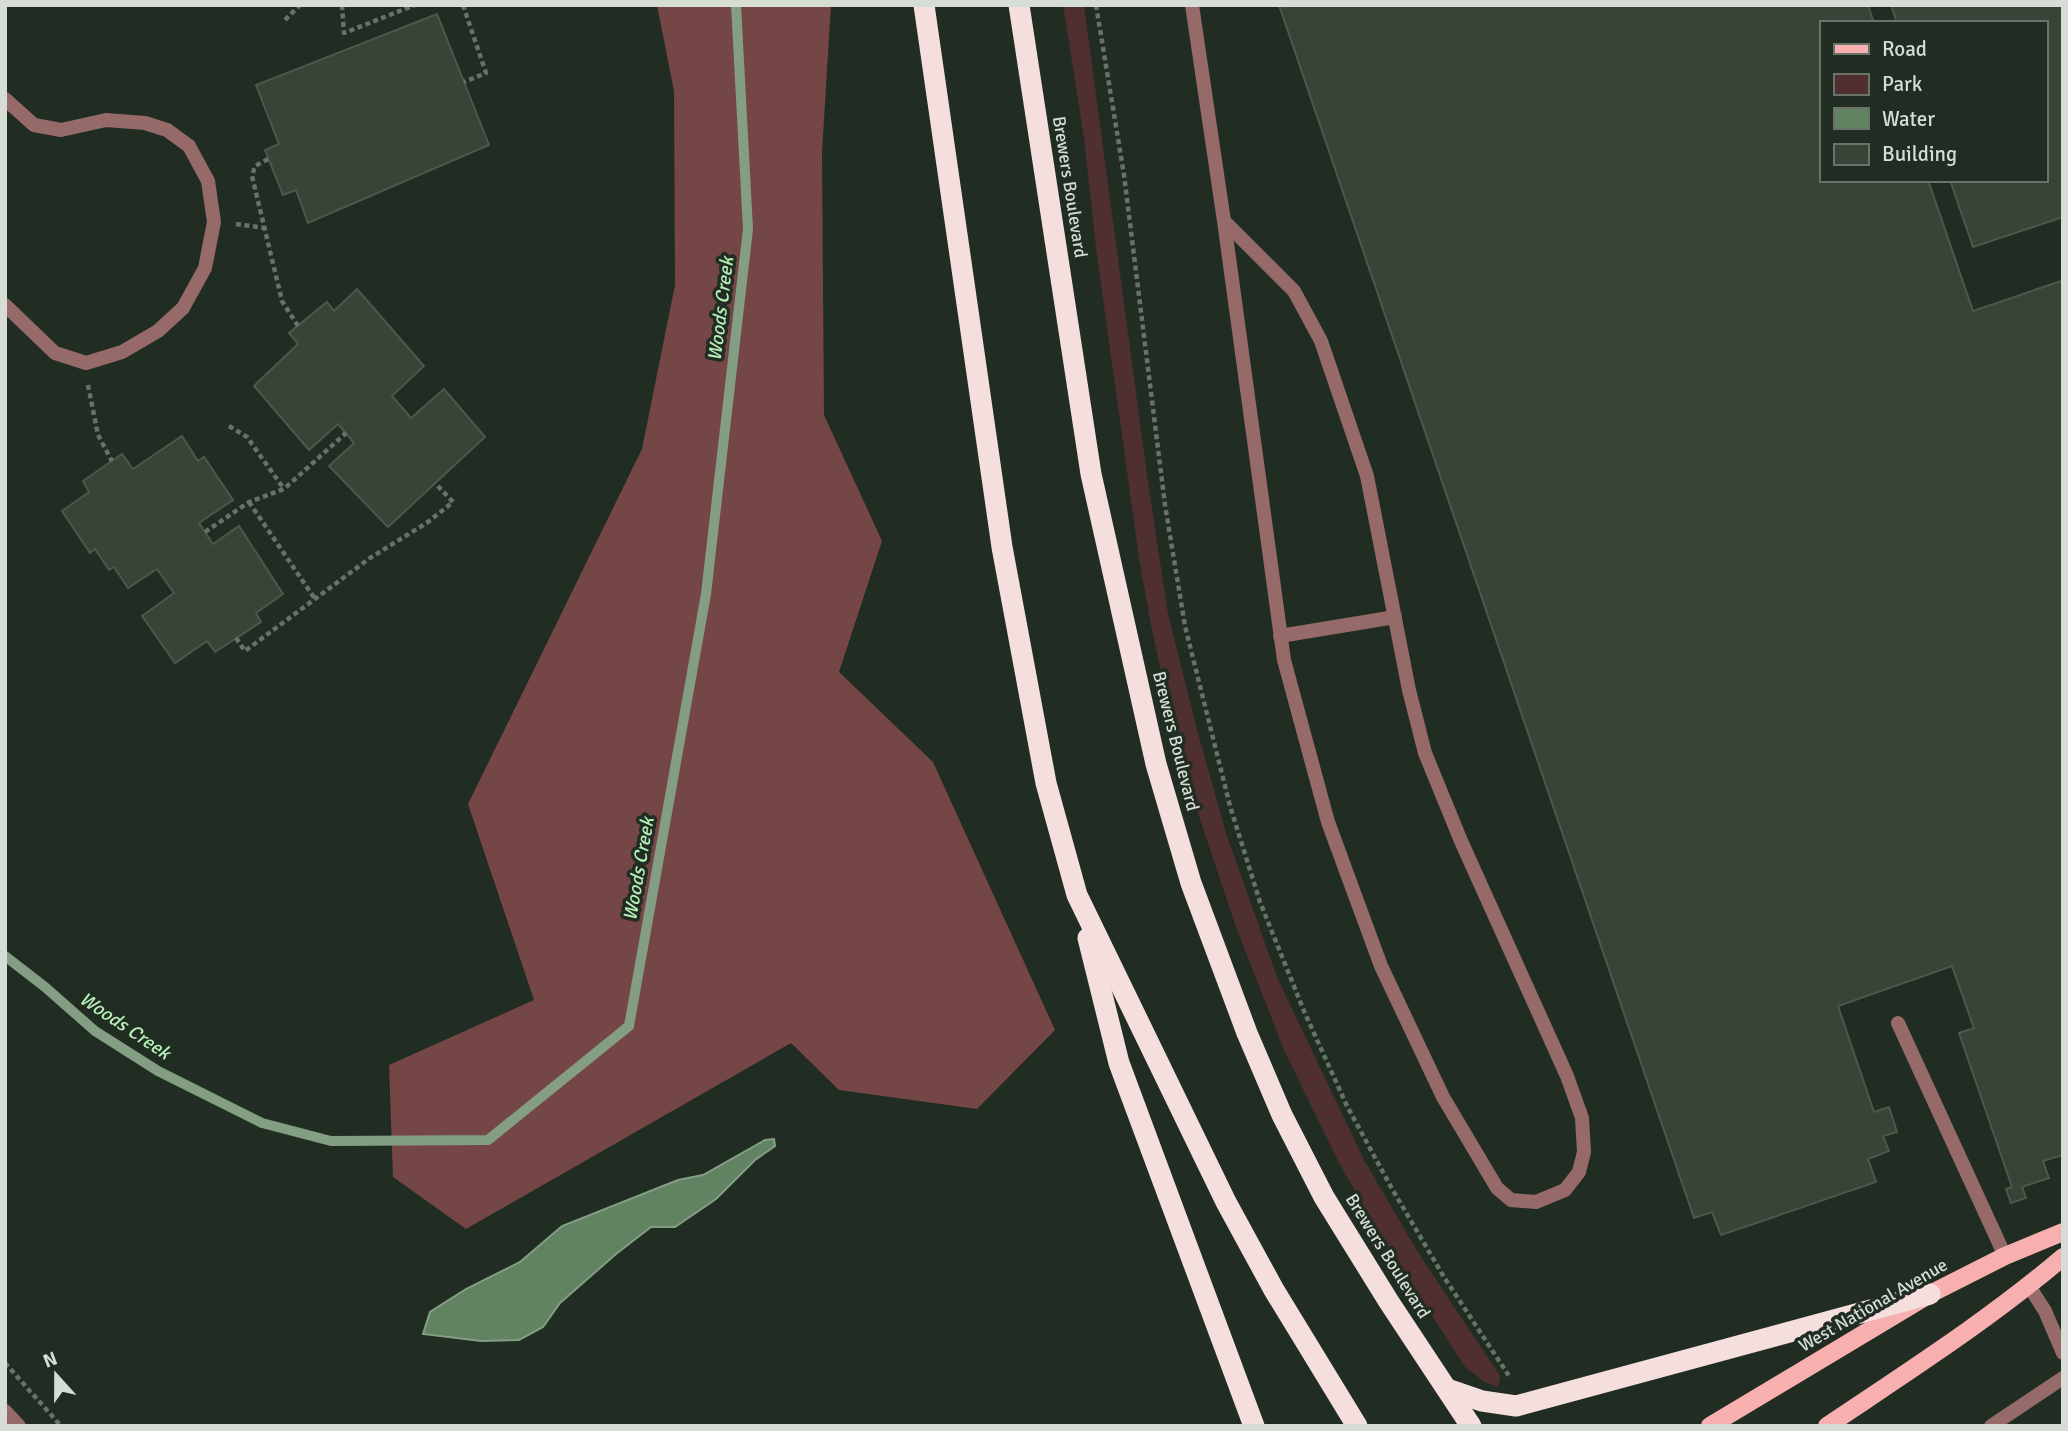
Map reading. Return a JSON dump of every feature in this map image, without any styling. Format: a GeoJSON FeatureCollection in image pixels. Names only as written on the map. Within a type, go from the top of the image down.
{"type":"FeatureCollection","features":[{"type":"Feature","properties":{"kind":"highway"},"geometry":{"type":"LineString","coordinates":[[922,5],[1002,547],[1046,783],[1119,1063],[1254,1426]]}},
{"type":"Feature","properties":{"kind":"highway","name":"Brewers Boulevard"},"geometry":{"type":"LineString","coordinates":[[1019,5],[1091,474],[1156,764],[1191,883],[1247,1033],[1282,1115],[1324,1197],[1471,1426]]}},
{"type":"Feature","properties":{"kind":"highway"},"geometry":{"type":"LineString","coordinates":[[1077,895],[1226,1202],[1274,1290],[1357,1426]]}},
{"type":"Feature","properties":{"kind":"highway"},"geometry":{"type":"LineString","coordinates":[[1447,1389],[1482,1401],[1516,1406],[1930,1294]]}},
{"type":"Feature","properties":{"kind":"main road","name":"West National Avenue"},"geometry":{"type":"LineString","coordinates":[[1710,1426],[1930,1294],[2005,1256],[2063,1232]]}},
{"type":"Feature","properties":{"kind":"main road"},"geometry":{"type":"LineString","coordinates":[[1826,1426],[1943,1348],[2063,1258]]}},
{"type":"Feature","properties":{"kind":"street"},"geometry":{"type":"LineString","coordinates":[[1192,5],[1280,636],[1296,712],[1328,822],[1381,966],[1443,1097],[1497,1188],[1511,1200],[1536,1202],[1565,1190],[1579,1172],[1584,1152],[1582,1118],[1567,1076],[1461,841],[1426,753],[1409,690],[1367,476],[1321,341],[1294,291],[1224,221]]}},
{"type":"Feature","properties":{"kind":"street"},"geometry":{"type":"LineString","coordinates":[[5,99],[34,125],[61,130],[106,120],[145,123],[167,130],[189,146],[208,181],[214,222],[205,268],[183,308],[158,331],[122,352],[86,363],[55,353],[5,305]]}},
{"type":"Feature","properties":{"kind":"street"},"geometry":{"type":"LineString","coordinates":[[1280,636],[1395,617]]}},
{"type":"Feature","properties":{"kind":"street"},"geometry":{"type":"LineString","coordinates":[[1898,1023],[2005,1256]]}},
{"type":"Feature","properties":{"kind":"street"},"geometry":{"type":"LineString","coordinates":[[2029,1286],[2045,1311],[2063,1353]]}},
{"type":"Feature","properties":{"kind":"street"},"geometry":{"type":"LineString","coordinates":[[1991,1426],[2063,1378]]}},
{"type":"Feature","properties":{"kind":"street"},"geometry":{"type":"LineString","coordinates":[[5,1411],[19,1426]]}},
{"type":"Feature","properties":{"kind":"path"},"geometry":{"type":"LineString","coordinates":[[285,20],[300,5]]}},
{"type":"Feature","properties":{"kind":"path"},"geometry":{"type":"LineString","coordinates":[[342,5],[344,33],[415,5]]}},
{"type":"Feature","properties":{"kind":"path"},"geometry":{"type":"LineString","coordinates":[[463,5],[486,73],[464,82]]}},
{"type":"Feature","properties":{"kind":"path"},"geometry":{"type":"LineString","coordinates":[[1096,5],[1124,175],[1165,505],[1185,626],[1230,806],[1260,902],[1304,1011],[1347,1106],[1444,1277],[1509,1375],[1507,1388]]}},
{"type":"Feature","properties":{"kind":"path"},"geometry":{"type":"LineString","coordinates":[[268,159],[255,166],[253,176],[282,301],[298,326]]}},
{"type":"Feature","properties":{"kind":"path"},"geometry":{"type":"LineString","coordinates":[[229,426],[247,437],[284,489]]}},
{"type":"Feature","properties":{"kind":"path"},"geometry":{"type":"LineString","coordinates":[[205,532],[249,502],[284,489],[346,433]]}},
{"type":"Feature","properties":{"kind":"path"},"geometry":{"type":"LineString","coordinates":[[236,638],[245,651],[370,558],[428,522],[453,502],[435,483]]}},
{"type":"Feature","properties":{"kind":"path"},"geometry":{"type":"LineString","coordinates":[[249,502],[315,599]]}},
{"type":"Feature","properties":{"kind":"path"},"geometry":{"type":"LineString","coordinates":[[5,1363],[61,1426]]}},
{"type":"Feature","properties":{"kind":"green space"},"geometry":{"type":"Polygon","coordinates":[[[1063,5],[1084,5],[1168,614],[1226,833],[1277,977],[1364,1160],[1419,1254],[1500,1376],[1498,1387],[1485,1382],[1465,1367],[1379,1233],[1339,1163],[1284,1050],[1236,927],[1188,783],[1163,681],[1139,558],[1096,248],[1084,138],[1063,5]]]}},
{"type":"Feature","properties":{"kind":"shaded area"},"geometry":{"type":"Polygon","coordinates":[[[657,5],[831,5],[822,152],[824,415],[882,541],[839,672],[933,762],[1055,1030],[977,1109],[839,1090],[791,1043],[466,1229],[393,1177],[389,1065],[534,1000],[468,804],[642,449],[675,285],[674,91],[657,5]]]}},
{"type":"Feature","properties":{"kind":"water"},"geometry":{"type":"Polygon","coordinates":[[[774,1139],[775,1146],[755,1160],[716,1199],[675,1227],[651,1227],[616,1254],[560,1303],[543,1327],[519,1340],[481,1341],[423,1334],[430,1312],[466,1289],[520,1262],[562,1226],[678,1180],[703,1175],[765,1140],[774,1139]]]}},
{"type":"Feature","properties":{"kind":"building"},"geometry":{"type":"Polygon","coordinates":[[[1279,5],[1868,5],[1873,21],[1820,21],[1820,182],[1929,182],[1973,311],[2061,281],[2063,1155],[2043,1161],[2049,1178],[2022,1187],[2026,1198],[2011,1203],[2006,1189],[2012,1187],[1959,1033],[1974,1028],[1952,966],[1838,1006],[1874,1112],[1889,1107],[1897,1132],[1883,1136],[1889,1151],[1868,1159],[1876,1182],[1721,1235],[1712,1212],[1694,1218],[1279,5]]]}},
{"type":"Feature","properties":{"kind":"building"},"geometry":{"type":"Polygon","coordinates":[[[1891,5],[2063,5],[2063,217],[1973,247],[1951,182],[2047,182],[2047,21],[1896,21],[1891,5]]]}},
{"type":"Feature","properties":{"kind":"building"},"geometry":{"type":"Polygon","coordinates":[[[437,14],[489,145],[308,223],[296,190],[283,195],[265,150],[279,144],[256,85],[437,14]]]}},
{"type":"Feature","properties":{"kind":"building"},"geometry":{"type":"Polygon","coordinates":[[[357,289],[424,366],[392,396],[411,418],[444,389],[485,437],[388,527],[329,466],[354,443],[338,424],[309,450],[254,386],[298,344],[289,333],[327,302],[334,311],[357,289]]]}},
{"type":"Feature","properties":{"kind":"building"},"geometry":{"type":"Polygon","coordinates":[[[182,436],[198,461],[204,457],[233,500],[199,523],[213,544],[239,526],[283,594],[256,613],[261,622],[215,652],[207,641],[175,663],[142,616],[174,593],[157,569],[128,588],[114,567],[109,570],[95,549],[90,553],[62,511],[89,492],[83,481],[122,454],[133,469],[182,436]]]}},
{"type":"Feature","properties":{"kind":"waterway","name":"Woods Creek"},"geometry":{"type":"LineString","coordinates":[[5,956],[95,1031],[158,1071],[262,1123],[331,1141],[488,1140],[629,1026],[706,594],[748,229],[736,5]]}}]}
